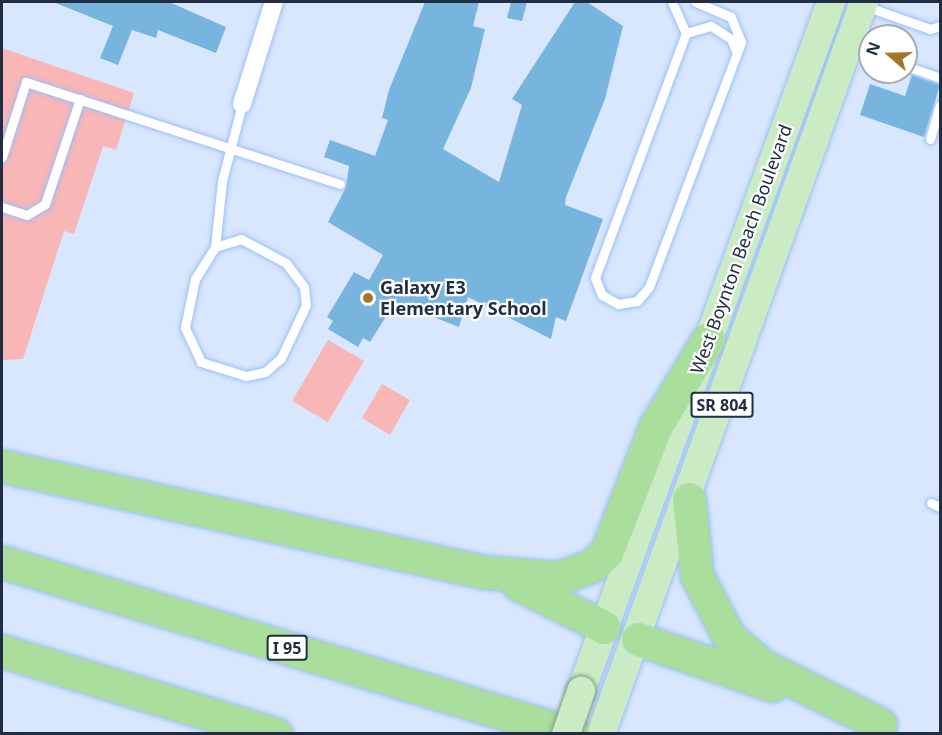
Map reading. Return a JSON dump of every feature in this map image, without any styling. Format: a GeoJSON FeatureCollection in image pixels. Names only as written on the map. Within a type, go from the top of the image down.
{"type":"FeatureCollection","features":[{"type":"Feature","properties":{"kind":"highway"},"geometry":{"type":"LineString","coordinates":[[2,466],[486,572],[559,578],[599,561],[616,536],[655,427],[708,339]]}},
{"type":"Feature","properties":{"kind":"highway"},"geometry":{"type":"LineString","coordinates":[[689,499],[697,576],[729,637],[763,666],[893,729]]}},
{"type":"Feature","properties":{"kind":"highway","name":"I 95"},"geometry":{"type":"LineString","coordinates":[[2,562],[573,734]]}},
{"type":"Feature","properties":{"kind":"highway"},"geometry":{"type":"LineString","coordinates":[[486,572],[541,593],[604,627]]}},
{"type":"Feature","properties":{"kind":"highway"},"geometry":{"type":"LineString","coordinates":[[638,639],[893,729]]}},
{"type":"Feature","properties":{"kind":"highway"},"geometry":{"type":"LineString","coordinates":[[2,651],[276,734]]}},
{"type":"Feature","properties":{"kind":"main road","name":"West Boynton Beach Boulevard"},"geometry":{"type":"LineString","coordinates":[[601,734],[689,499],[789,165],[831,2]]}},
{"type":"Feature","properties":{"kind":"main road","name":"West Boynton Beach Boulevard"},"geometry":{"type":"LineString","coordinates":[[857,3],[858,27]]}},
{"type":"Feature","properties":{"kind":"main road"},"geometry":{"type":"LineString","coordinates":[[829,102],[835,31],[857,3]]}},
{"type":"Feature","properties":{"kind":"main road","name":"West Boynton Beach Boulevard"},"geometry":{"type":"LineString","coordinates":[[566,734],[708,339],[789,165],[858,53]]}},
{"type":"Feature","properties":{"kind":"main road"},"geometry":{"type":"LineString","coordinates":[[604,627],[638,639]]}},
{"type":"Feature","properties":{"kind":"street"},"geometry":{"type":"LineString","coordinates":[[242,104],[274,2]]}},
{"type":"Feature","properties":{"kind":"lane"},"geometry":{"type":"LineString","coordinates":[[672,2],[686,33],[597,270],[597,287],[610,301],[628,304],[649,287],[737,53],[737,24],[695,2]]}},
{"type":"Feature","properties":{"kind":"lane"},"geometry":{"type":"LineString","coordinates":[[857,3],[930,29],[940,26]]}},
{"type":"Feature","properties":{"kind":"lane"},"geometry":{"type":"LineString","coordinates":[[686,33],[711,26],[731,39],[737,53]]}},
{"type":"Feature","properties":{"kind":"lane"},"geometry":{"type":"LineString","coordinates":[[918,70],[940,78]]}},
{"type":"Feature","properties":{"kind":"lane"},"geometry":{"type":"LineString","coordinates":[[2,157],[26,82],[340,184]]}},
{"type":"Feature","properties":{"kind":"lane"},"geometry":{"type":"LineString","coordinates":[[2,207],[27,215],[45,204],[80,99]]}},
{"type":"Feature","properties":{"kind":"lane"},"geometry":{"type":"LineString","coordinates":[[215,248],[242,239],[262,247],[286,262],[304,287],[306,305],[299,329],[265,372],[246,376],[213,369],[201,362],[187,339],[187,306],[195,279],[215,248],[231,147],[242,104]]}},
{"type":"Feature","properties":{"kind":"lane"},"geometry":{"type":"LineString","coordinates":[[930,138],[940,105]]}},
{"type":"Feature","properties":{"kind":"shaded area"},"geometry":{"type":"Polygon","coordinates":[[[2,48],[134,93],[116,150],[103,146],[74,234],[64,231],[23,359],[2,360],[2,48]]]}},
{"type":"Feature","properties":{"kind":"shaded area"},"geometry":{"type":"Polygon","coordinates":[[[328,340],[364,361],[328,422],[292,401],[328,340]]]}},
{"type":"Feature","properties":{"kind":"shaded area"},"geometry":{"type":"Polygon","coordinates":[[[382,384],[410,400],[390,435],[362,418],[382,384]]]}},
{"type":"Feature","properties":{"kind":"building"},"geometry":{"type":"Polygon","coordinates":[[[53,2],[169,2],[226,27],[216,53],[158,30],[156,38],[132,30],[118,65],[100,58],[113,26],[53,2]]]}},
{"type":"Feature","properties":{"kind":"building"},"geometry":{"type":"Polygon","coordinates":[[[425,2],[479,2],[473,26],[485,29],[471,88],[443,149],[499,182],[522,105],[512,99],[575,2],[587,2],[623,26],[605,99],[566,197],[565,205],[603,219],[566,321],[556,317],[551,339],[468,297],[459,327],[395,302],[370,342],[363,338],[358,347],[328,329],[333,321],[327,317],[354,272],[369,280],[383,255],[328,222],[346,187],[349,166],[324,157],[330,140],[375,156],[388,120],[382,118],[389,90],[425,2]]]}},
{"type":"Feature","properties":{"kind":"building"},"geometry":{"type":"Polygon","coordinates":[[[511,2],[527,2],[522,21],[507,18],[511,2]]]}},
{"type":"Feature","properties":{"kind":"building"},"geometry":{"type":"Polygon","coordinates":[[[918,77],[940,85],[924,137],[860,115],[870,84],[905,96],[909,84],[918,84],[918,77]]]}},
{"type":"Feature","properties":{"kind":"place","name":"Galaxy E3 Elementary School"},"geometry":{"type":"Point","coordinates":[368,298]}}]}
